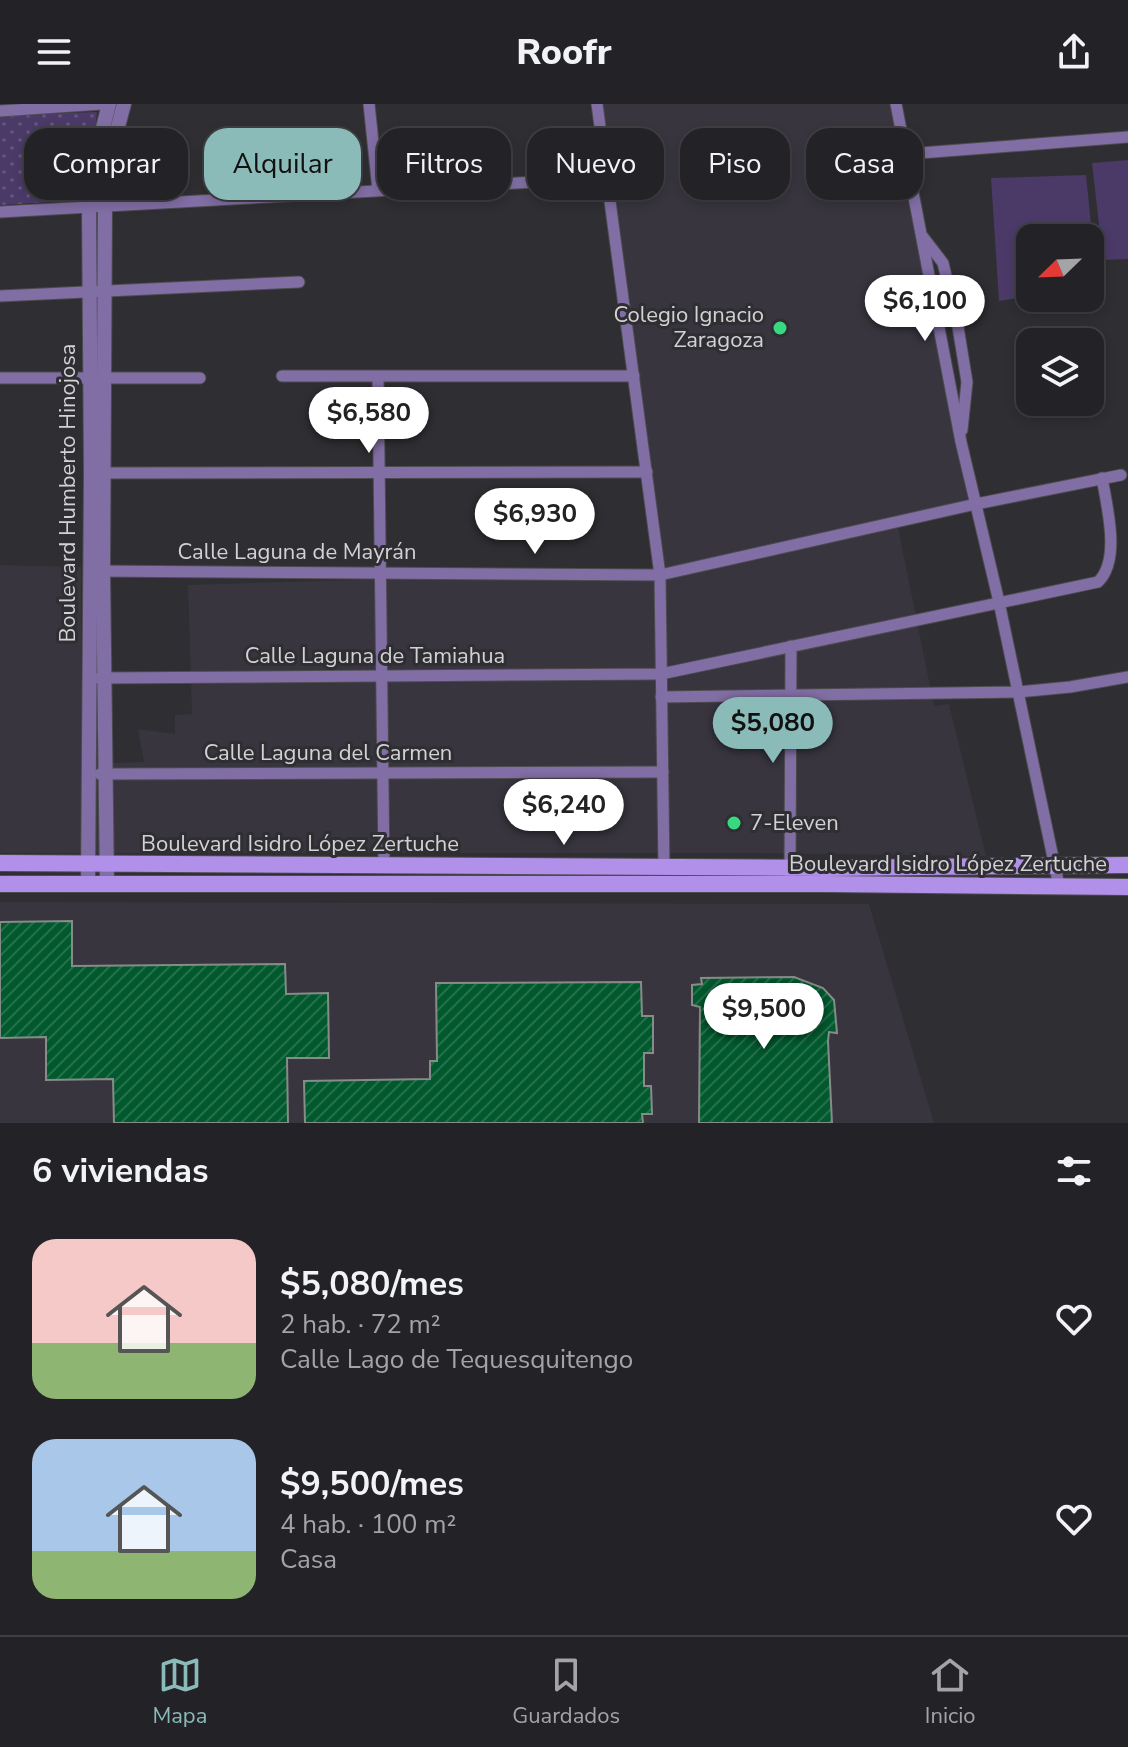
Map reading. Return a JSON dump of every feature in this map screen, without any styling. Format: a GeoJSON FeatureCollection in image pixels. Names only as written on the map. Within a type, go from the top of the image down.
{"type":"FeatureCollection","features":[{"type":"Feature","properties":{"kind":"main road","name":"Boulevard Isidro López Zertuche"},"geometry":{"type":"LineString","coordinates":[[0,863],[384,866],[584,876],[664,868],[790,876],[1128,887]]}},
{"type":"Feature","properties":{"kind":"main road","name":"Boulevard Isidro López Zertuche"},"geometry":{"type":"LineString","coordinates":[[0,884],[790,876],[1128,865]]}},
{"type":"Feature","properties":{"kind":"street"},"geometry":{"type":"LineString","coordinates":[[0,111],[102,104]]}},
{"type":"Feature","properties":{"kind":"street","name":"Boulevard Humberto Hinojosa"},"geometry":{"type":"LineString","coordinates":[[97,291],[89,207],[94,163],[109,104]]}},
{"type":"Feature","properties":{"kind":"street","name":"Boulevard Humberto Hinojosa"},"geometry":{"type":"LineString","coordinates":[[88,885],[90,775],[97,678],[97,291],[108,164],[124,104]]}},
{"type":"Feature","properties":{"kind":"street"},"geometry":{"type":"LineString","coordinates":[[369,104],[377,180]]}},
{"type":"Feature","properties":{"kind":"street"},"geometry":{"type":"LineString","coordinates":[[597,104],[600,128]]}},
{"type":"Feature","properties":{"kind":"street"},"geometry":{"type":"LineString","coordinates":[[896,104],[901,128]]}},
{"type":"Feature","properties":{"kind":"street"},"geometry":{"type":"LineString","coordinates":[[923,153],[1128,137]]}},
{"type":"Feature","properties":{"kind":"street"},"geometry":{"type":"LineString","coordinates":[[0,212],[377,190]]}},
{"type":"Feature","properties":{"kind":"street"},"geometry":{"type":"LineString","coordinates":[[610,200],[660,575],[664,868]]}},
{"type":"Feature","properties":{"kind":"street"},"geometry":{"type":"LineString","coordinates":[[916,200],[961,442],[999,602],[1059,886]]}},
{"type":"Feature","properties":{"kind":"street"},"geometry":{"type":"LineString","coordinates":[[923,237],[943,263],[958,327],[967,382],[961,442]]}},
{"type":"Feature","properties":{"kind":"street"},"geometry":{"type":"LineString","coordinates":[[0,296],[299,282]]}},
{"type":"Feature","properties":{"kind":"street"},"geometry":{"type":"LineString","coordinates":[[282,376],[634,376]]}},
{"type":"Feature","properties":{"kind":"street"},"geometry":{"type":"LineString","coordinates":[[0,378],[200,378]]}},
{"type":"Feature","properties":{"kind":"street"},"geometry":{"type":"LineString","coordinates":[[378,378],[384,866]]}},
{"type":"Feature","properties":{"kind":"street"},"geometry":{"type":"LineString","coordinates":[[98,473],[647,472]]}},
{"type":"Feature","properties":{"kind":"street","name":"Calle Laguna de Mayrán"},"geometry":{"type":"LineString","coordinates":[[97,571],[660,575],[1121,475]]}},
{"type":"Feature","properties":{"kind":"street","name":"Calle Laguna de Tamiahua"},"geometry":{"type":"LineString","coordinates":[[97,678],[661,674],[1098,582],[1105,575],[1109,563],[1110,530],[1102,478]]}},
{"type":"Feature","properties":{"kind":"street"},"geometry":{"type":"LineString","coordinates":[[790,876],[791,646]]}},
{"type":"Feature","properties":{"kind":"street"},"geometry":{"type":"LineString","coordinates":[[661,697],[1018,692],[1128,677]]}},
{"type":"Feature","properties":{"kind":"street","name":"Boulevard Humberto Hinojosa"},"geometry":{"type":"LineString","coordinates":[[97,678],[106,774],[107,885]]}},
{"type":"Feature","properties":{"kind":"street","name":"Calle Laguna del Carmen"},"geometry":{"type":"LineString","coordinates":[[90,775],[663,772]]}},
{"type":"Feature","properties":{"kind":"shaded area"},"geometry":{"type":"Polygon","coordinates":[[[596,104],[892,104],[895,128],[806,128],[806,200],[908,200],[968,502],[897,522],[934,706],[949,704],[986,856],[0,853],[0,565],[81,567],[81,762],[111,763],[144,762],[138,729],[175,734],[175,715],[192,714],[188,585],[659,571],[609,200],[664,200],[664,128],[599,128],[596,104]]]}},
{"type":"Feature","properties":{"kind":"shaded area"},"geometry":{"type":"Polygon","coordinates":[[[97,112],[95,128],[24,128],[24,200],[87,200],[0,205],[0,115],[97,112]]]}},
{"type":"Feature","properties":{"kind":"shaded area"},"geometry":{"type":"Polygon","coordinates":[[[1128,160],[1128,259],[1104,260],[1104,224],[1099,224],[1092,163],[1128,160]]]}},
{"type":"Feature","properties":{"kind":"shaded area"},"geometry":{"type":"Polygon","coordinates":[[[1086,175],[1091,224],[1016,224],[1016,298],[999,301],[991,178],[1086,175]]]}},
{"type":"Feature","properties":{"kind":"shaded area"},"geometry":{"type":"Polygon","coordinates":[[[0,902],[869,904],[934,1123],[0,1123],[0,902]]]}},
{"type":"Feature","properties":{"kind":"building"},"geometry":{"type":"Polygon","coordinates":[[[72,921],[72,966],[285,964],[286,994],[328,993],[329,1058],[287,1058],[288,1123],[114,1123],[113,1079],[46,1080],[46,1037],[0,1038],[0,922],[72,921]]]}},
{"type":"Feature","properties":{"kind":"building"},"geometry":{"type":"Polygon","coordinates":[[[794,977],[823,988],[834,1000],[837,1033],[829,1032],[828,1041],[832,1123],[699,1123],[700,1007],[692,1005],[692,985],[702,984],[701,978],[794,977]]]}},
{"type":"Feature","properties":{"kind":"building"},"geometry":{"type":"Polygon","coordinates":[[[641,982],[642,1016],[653,1016],[653,1053],[644,1053],[644,1086],[651,1086],[652,1114],[642,1114],[643,1123],[305,1123],[304,1081],[430,1079],[430,1061],[437,1061],[436,983],[641,982]]]}},
{"type":"Feature","properties":{"kind":"place","name":"Colegio Ignacio Zaragoza"},"geometry":{"type":"Point","coordinates":[780,328]}},
{"type":"Feature","properties":{"kind":"place","name":"7-Eleven"},"geometry":{"type":"Point","coordinates":[734,823]}}]}
